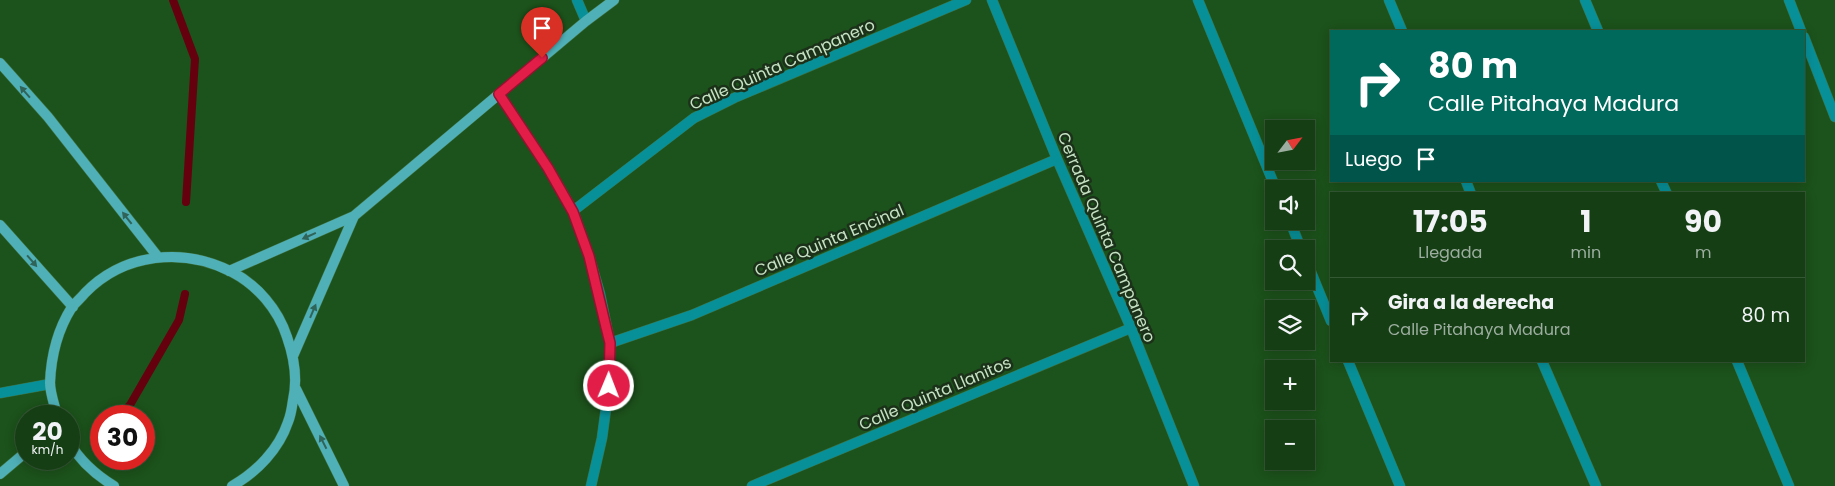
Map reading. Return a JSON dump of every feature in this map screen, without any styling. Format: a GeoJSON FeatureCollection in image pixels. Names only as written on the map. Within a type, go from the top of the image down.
{"type":"FeatureCollection","features":[{"type":"Feature","properties":{"kind":"street"},"geometry":{"type":"LineString","coordinates":[[577,0],[586,21]]}},
{"type":"Feature","properties":{"kind":"street"},"geometry":{"type":"LineString","coordinates":[[229,271],[354,216],[586,21],[614,0]]}},
{"type":"Feature","properties":{"kind":"street","name":"Calle Quinta Campanero"},"geometry":{"type":"LineString","coordinates":[[573,212],[694,118],[734,98],[966,0]]}},
{"type":"Feature","properties":{"kind":"street","name":"Cerrada Quinta Campanero"},"geometry":{"type":"LineString","coordinates":[[992,0],[1057,159],[1130,328],[1194,486]]}},
{"type":"Feature","properties":{"kind":"street"},"geometry":{"type":"LineString","coordinates":[[1198,0],[1272,180]]}},
{"type":"Feature","properties":{"kind":"street"},"geometry":{"type":"LineString","coordinates":[[1389,0],[1402,30]]}},
{"type":"Feature","properties":{"kind":"street"},"geometry":{"type":"LineString","coordinates":[[1585,0],[1598,30]]}},
{"type":"Feature","properties":{"kind":"street"},"geometry":{"type":"LineString","coordinates":[[1789,0],[1801,30]]}},
{"type":"Feature","properties":{"kind":"street"},"geometry":{"type":"LineString","coordinates":[[1805,40],[1835,117]]}},
{"type":"Feature","properties":{"kind":"street"},"geometry":{"type":"LineString","coordinates":[[0,63],[48,117],[158,256]]}},
{"type":"Feature","properties":{"kind":"street"},"geometry":{"type":"LineString","coordinates":[[499,94],[548,168],[573,212],[592,265],[610,343],[608,394],[602,438],[591,486]]}},
{"type":"Feature","properties":{"kind":"street","name":"Calle Quinta Encinal"},"geometry":{"type":"LineString","coordinates":[[610,343],[692,314],[1057,159]]}},
{"type":"Feature","properties":{"kind":"street"},"geometry":{"type":"LineString","coordinates":[[293,356],[354,216]]}},
{"type":"Feature","properties":{"kind":"street"},"geometry":{"type":"LineString","coordinates":[[0,225],[72,307]]}},
{"type":"Feature","properties":{"kind":"street"},"geometry":{"type":"LineString","coordinates":[[55,405],[50,384],[55,344],[72,307],[96,282],[125,265],[158,256],[187,257],[216,264],[242,278],[265,298],[283,325],[293,356],[296,389],[288,422],[272,453],[247,477],[232,486]]}},
{"type":"Feature","properties":{"kind":"street"},"geometry":{"type":"LineString","coordinates":[[1315,282],[1330,318]]}},
{"type":"Feature","properties":{"kind":"street","name":"Calle Quinta Llanitos"},"geometry":{"type":"LineString","coordinates":[[752,486],[1130,328]]}},
{"type":"Feature","properties":{"kind":"street"},"geometry":{"type":"LineString","coordinates":[[1348,362],[1400,486]]}},
{"type":"Feature","properties":{"kind":"street"},"geometry":{"type":"LineString","coordinates":[[1542,362],[1596,486]]}},
{"type":"Feature","properties":{"kind":"street"},"geometry":{"type":"LineString","coordinates":[[1737,362],[1790,486]]}},
{"type":"Feature","properties":{"kind":"street"},"geometry":{"type":"LineString","coordinates":[[0,393],[50,384]]}},
{"type":"Feature","properties":{"kind":"street"},"geometry":{"type":"LineString","coordinates":[[296,389],[344,486]]}},
{"type":"Feature","properties":{"kind":"street"},"geometry":{"type":"LineString","coordinates":[[80,457],[97,476],[114,486]]}},
{"type":"Feature","properties":{"kind":"street"},"geometry":{"type":"LineString","coordinates":[[0,474],[15,461]]}},
{"type":"Feature","properties":{"kind":"waterway"},"geometry":{"type":"LineString","coordinates":[[173,0],[195,59],[186,202]]}},
{"type":"Feature","properties":{"kind":"waterway"},"geometry":{"type":"LineString","coordinates":[[130,405],[179,320],[185,294]]}},
{"type":"Feature","properties":{"kind":"route"},"geometry":{"type":"LineString","coordinates":[[542,58],[499,94],[548,168],[573,212],[600,294],[610,343],[609,386]]}}]}
